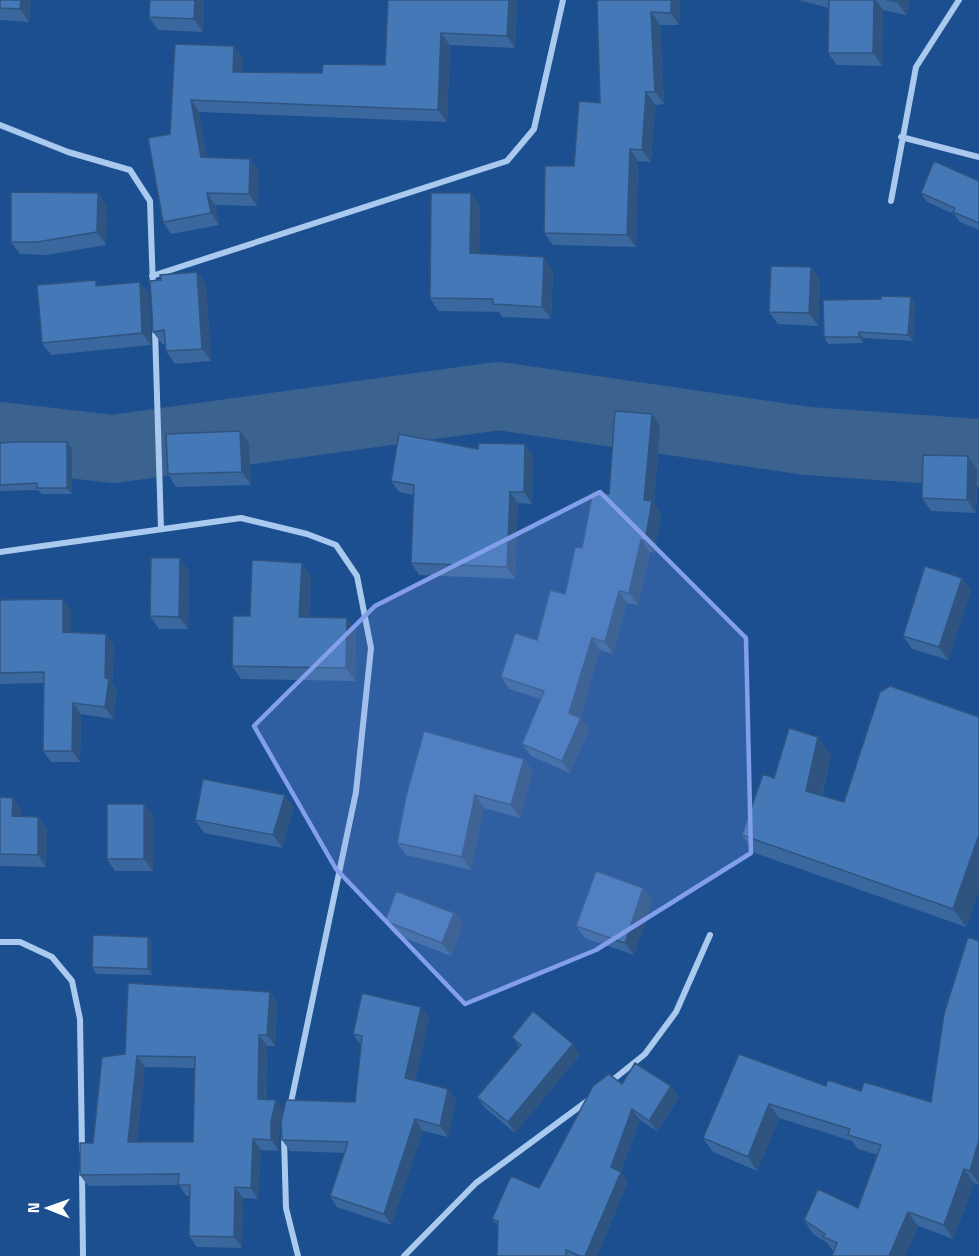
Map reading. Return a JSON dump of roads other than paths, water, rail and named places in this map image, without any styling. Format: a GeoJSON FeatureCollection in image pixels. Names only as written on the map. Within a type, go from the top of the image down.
{"type":"FeatureCollection","features":[{"type":"Feature","properties":{"kind":"street"},"geometry":{"type":"LineString","coordinates":[[152,276],[507,161],[534,129],[563,0]]}},
{"type":"Feature","properties":{"kind":"street"},"geometry":{"type":"LineString","coordinates":[[891,201],[901,137],[916,67],[959,0]]}},
{"type":"Feature","properties":{"kind":"street"},"geometry":{"type":"LineString","coordinates":[[0,125],[68,152],[130,171],[150,201],[153,300]]}},
{"type":"Feature","properties":{"kind":"street"},"geometry":{"type":"LineString","coordinates":[[901,137],[979,156]]}},
{"type":"Feature","properties":{"kind":"street"},"geometry":{"type":"LineString","coordinates":[[155,323],[161,529]]}},
{"type":"Feature","properties":{"kind":"street"},"geometry":{"type":"LineString","coordinates":[[0,552],[242,518],[307,534],[336,545],[357,576],[371,648],[356,792],[289,1111]]}},
{"type":"Feature","properties":{"kind":"street"},"geometry":{"type":"LineString","coordinates":[[603,1088],[645,1054],[676,1012],[710,935]]}},
{"type":"Feature","properties":{"kind":"street"},"geometry":{"type":"LineString","coordinates":[[0,942],[20,942],[52,957],[72,981],[80,1019],[83,1256]]}},
{"type":"Feature","properties":{"kind":"street"},"geometry":{"type":"LineString","coordinates":[[404,1256],[476,1183],[595,1095]]}},
{"type":"Feature","properties":{"kind":"street"},"geometry":{"type":"LineString","coordinates":[[284,1134],[286,1208],[298,1256]]}},
{"type":"Feature","properties":{"kind":"waterway"},"geometry":{"type":"LineString","coordinates":[[0,436],[113,449],[498,396],[808,441],[979,453]]}}]}
